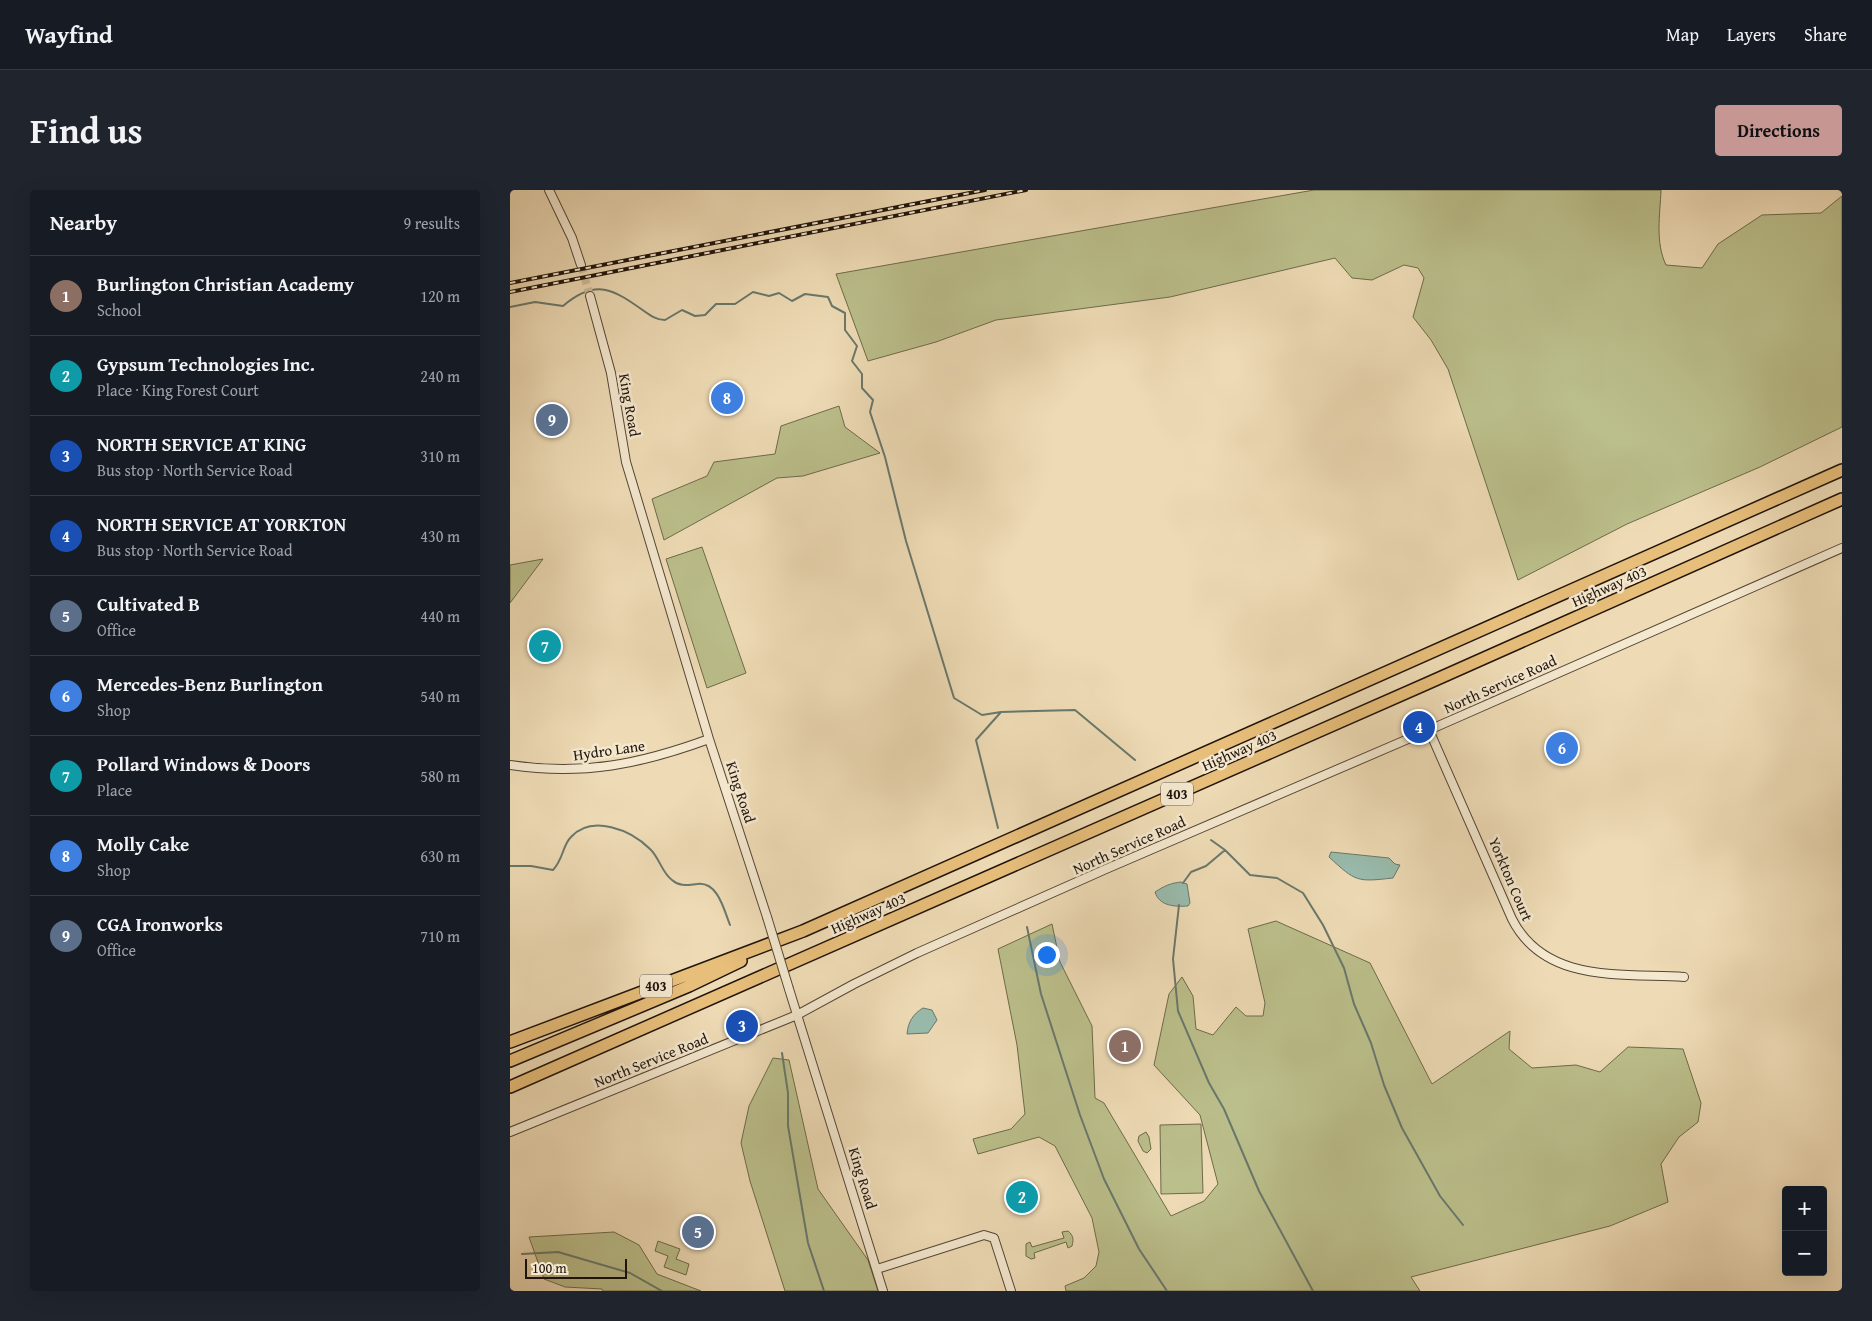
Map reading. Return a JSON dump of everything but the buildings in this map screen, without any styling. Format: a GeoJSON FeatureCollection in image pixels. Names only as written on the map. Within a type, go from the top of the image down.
{"type":"FeatureCollection","features":[{"type":"Feature","properties":{"kind":"highway","name":"Highway 403"},"geometry":{"type":"LineString","coordinates":[[510,1042],[803,931],[1842,470]]}},
{"type":"Feature","properties":{"kind":"highway","name":"Highway 403"},"geometry":{"type":"LineString","coordinates":[[510,1087],[1842,499]]}},
{"type":"Feature","properties":{"kind":"highway"},"geometry":{"type":"LineString","coordinates":[[510,1061],[689,986],[803,931]]}},
{"type":"Feature","properties":{"kind":"street"},"geometry":{"type":"LineString","coordinates":[[549,190],[572,238],[581,265]]}},
{"type":"Feature","properties":{"kind":"street","name":"King Road"},"geometry":{"type":"LineString","coordinates":[[590,296],[611,373],[626,459],[709,739],[883,1291]]}},
{"type":"Feature","properties":{"kind":"street","name":"North Service Road"},"geometry":{"type":"LineString","coordinates":[[510,1132],[797,1015],[917,953],[1842,548]]}},
{"type":"Feature","properties":{"kind":"street","name":"Yorkton Court"},"geometry":{"type":"LineString","coordinates":[[1430,730],[1512,920],[1530,946],[1543,956],[1562,966],[1585,971],[1684,977]]}},
{"type":"Feature","properties":{"kind":"street","name":"Hydro Lane"},"geometry":{"type":"LineString","coordinates":[[510,765],[540,770],[585,769],[622,765],[663,756],[709,739]]}},
{"type":"Feature","properties":{"kind":"street"},"geometry":{"type":"LineString","coordinates":[[877,1269],[984,1235],[994,1238],[1012,1291]]}},
{"type":"Feature","properties":{"kind":"green space"},"geometry":{"type":"Polygon","coordinates":[[[1314,190],[1661,190],[1659,238],[1666,265],[1702,268],[1718,244],[1762,215],[1821,213],[1842,196],[1842,427],[1760,467],[1627,524],[1518,580],[1448,369],[1431,340],[1413,317],[1424,278],[1418,268],[1404,265],[1372,280],[1352,278],[1335,258],[1170,297],[996,320],[936,342],[868,361],[836,274],[1314,190]]]}},
{"type":"Feature","properties":{"kind":"green space"},"geometry":{"type":"Polygon","coordinates":[[[839,406],[845,427],[880,453],[803,476],[777,478],[664,540],[652,499],[707,476],[714,462],[775,454],[781,426],[839,406]]]}},
{"type":"Feature","properties":{"kind":"green space"},"geometry":{"type":"Polygon","coordinates":[[[702,547],[746,673],[707,688],[666,559],[702,547]]]}},
{"type":"Feature","properties":{"kind":"green space"},"geometry":{"type":"Polygon","coordinates":[[[543,559],[510,603],[510,565],[543,559]]]}},
{"type":"Feature","properties":{"kind":"green space"},"geometry":{"type":"Polygon","coordinates":[[[1276,921],[1370,963],[1432,1084],[1510,1031],[1509,1049],[1532,1068],[1576,1065],[1600,1072],[1628,1047],[1683,1049],[1701,1103],[1698,1122],[1679,1137],[1661,1164],[1668,1202],[1610,1226],[1411,1277],[1420,1291],[1066,1291],[1065,1286],[1084,1278],[1096,1266],[1099,1252],[1092,1218],[1055,1146],[1039,1137],[978,1154],[973,1139],[1011,1129],[1025,1114],[1017,1045],[998,949],[1052,924],[1060,962],[1092,1026],[1095,1098],[1104,1103],[1171,1216],[1204,1201],[1218,1184],[1200,1115],[1154,1065],[1169,994],[1182,977],[1193,996],[1196,1029],[1213,1035],[1236,1007],[1246,1016],[1263,1016],[1265,1003],[1248,929],[1276,921]]]}},
{"type":"Feature","properties":{"kind":"green space"},"geometry":{"type":"Polygon","coordinates":[[[773,1058],[789,1060],[818,1189],[868,1260],[878,1291],[785,1291],[750,1181],[741,1143],[749,1106],[773,1058]]]}},
{"type":"Feature","properties":{"kind":"green space"},"geometry":{"type":"Polygon","coordinates":[[[1201,1124],[1203,1193],[1161,1194],[1160,1125],[1201,1124]]]}},
{"type":"Feature","properties":{"kind":"green space"},"geometry":{"type":"Polygon","coordinates":[[[1146,1132],[1151,1149],[1147,1153],[1143,1151],[1138,1141],[1139,1136],[1146,1132]]]}},
{"type":"Feature","properties":{"kind":"green space"},"geometry":{"type":"Polygon","coordinates":[[[1068,1231],[1073,1237],[1072,1246],[1068,1248],[1066,1242],[1034,1253],[1035,1258],[1031,1259],[1026,1256],[1026,1244],[1030,1242],[1032,1247],[1064,1238],[1062,1232],[1068,1231]]]}},
{"type":"Feature","properties":{"kind":"green space"},"geometry":{"type":"Polygon","coordinates":[[[614,1232],[639,1245],[657,1274],[701,1291],[603,1291],[602,1289],[565,1287],[544,1279],[529,1237],[614,1232]]]}},
{"type":"Feature","properties":{"kind":"green space"},"geometry":{"type":"Polygon","coordinates":[[[658,1241],[680,1249],[676,1259],[689,1264],[686,1275],[664,1267],[668,1256],[655,1251],[658,1241]]]}},
{"type":"Feature","properties":{"kind":"shaded area"},"geometry":{"type":"Polygon","coordinates":[[[1331,852],[1389,858],[1395,864],[1400,865],[1393,878],[1364,880],[1352,876],[1345,871],[1329,857],[1331,852]]]}},
{"type":"Feature","properties":{"kind":"shaded area"},"geometry":{"type":"Polygon","coordinates":[[[1181,882],[1187,884],[1190,903],[1188,906],[1168,905],[1157,897],[1155,892],[1158,890],[1181,882]]]}},
{"type":"Feature","properties":{"kind":"shaded area"},"geometry":{"type":"Polygon","coordinates":[[[923,1008],[932,1010],[937,1020],[928,1033],[907,1034],[912,1019],[923,1008]]]}},
{"type":"Feature","properties":{"kind":"waterway"},"geometry":{"type":"LineString","coordinates":[[510,307],[535,302],[563,306],[575,297],[595,289],[613,292],[654,317],[665,320],[682,310],[695,316],[705,315],[716,304],[735,304],[753,292],[769,296],[779,293],[792,301],[805,294],[828,297],[832,306],[845,313],[845,330],[857,346],[852,361],[862,374],[862,388],[873,400],[870,412],[885,457],[906,541],[954,698],[982,715],[1001,712],[1075,710],[1135,760]]}},
{"type":"Feature","properties":{"kind":"waterway"},"geometry":{"type":"LineString","coordinates":[[998,828],[976,740],[1001,712]]}},
{"type":"Feature","properties":{"kind":"waterway"},"geometry":{"type":"LineString","coordinates":[[510,866],[531,866],[553,870],[557,866],[568,841],[580,830],[590,826],[611,827],[642,842],[653,852],[669,877],[678,884],[704,884],[710,887],[719,898],[730,925]]}},
{"type":"Feature","properties":{"kind":"waterway"},"geometry":{"type":"LineString","coordinates":[[1211,840],[1225,850],[1250,875],[1277,878],[1303,893],[1323,925],[1344,968],[1354,1004],[1371,1043],[1384,1085],[1402,1128],[1440,1196],[1463,1225]]}},
{"type":"Feature","properties":{"kind":"waterway"},"geometry":{"type":"LineString","coordinates":[[1183,883],[1191,872],[1206,866],[1225,850]]}},
{"type":"Feature","properties":{"kind":"waterway"},"geometry":{"type":"LineString","coordinates":[[1179,905],[1173,959],[1178,1011],[1209,1083],[1224,1109],[1259,1191],[1313,1291]]}},
{"type":"Feature","properties":{"kind":"waterway"},"geometry":{"type":"LineString","coordinates":[[1027,927],[1041,994],[1080,1115],[1104,1179],[1139,1249],[1167,1291]]}},
{"type":"Feature","properties":{"kind":"waterway"},"geometry":{"type":"LineString","coordinates":[[782,1053],[788,1093],[788,1126],[808,1243],[824,1291]]}},
{"type":"Feature","properties":{"kind":"waterway"},"geometry":{"type":"LineString","coordinates":[[522,1254],[558,1252],[630,1273],[662,1291]]}},
{"type":"Feature","properties":{"kind":"tunnel"},"geometry":{"type":"LineString","coordinates":[[581,265],[590,296]]}},
{"type":"Feature","properties":{"kind":"railway"},"geometry":{"type":"LineString","coordinates":[[510,283],[985,190]]}},
{"type":"Feature","properties":{"kind":"railway"},"geometry":{"type":"LineString","coordinates":[[510,292],[1026,190]]}},
{"type":"Feature","properties":{"kind":"place","name":"Molly Cake"},"geometry":{"type":"Point","coordinates":[727,398]}},
{"type":"Feature","properties":{"kind":"place","name":"CGA Ironworks"},"geometry":{"type":"Point","coordinates":[552,420]}},
{"type":"Feature","properties":{"kind":"place","name":"Pollard Windows & Doors"},"geometry":{"type":"Point","coordinates":[545,646]}},
{"type":"Feature","properties":{"kind":"place","name":"NORTH SERVICE AT YORKTON"},"geometry":{"type":"Point","coordinates":[1419,727]}},
{"type":"Feature","properties":{"kind":"place","name":"Mercedes-Benz Burlington"},"geometry":{"type":"Point","coordinates":[1562,748]}},
{"type":"Feature","properties":{"kind":"place","name":"NORTH SERVICE AT KING"},"geometry":{"type":"Point","coordinates":[742,1026]}},
{"type":"Feature","properties":{"kind":"place","name":"Burlington Christian Academy"},"geometry":{"type":"Point","coordinates":[1125,1046]}},
{"type":"Feature","properties":{"kind":"place","name":"Gypsum Technologies Inc."},"geometry":{"type":"Point","coordinates":[1022,1197]}},
{"type":"Feature","properties":{"kind":"place","name":"Cultivated B"},"geometry":{"type":"Point","coordinates":[698,1232]}}]}
